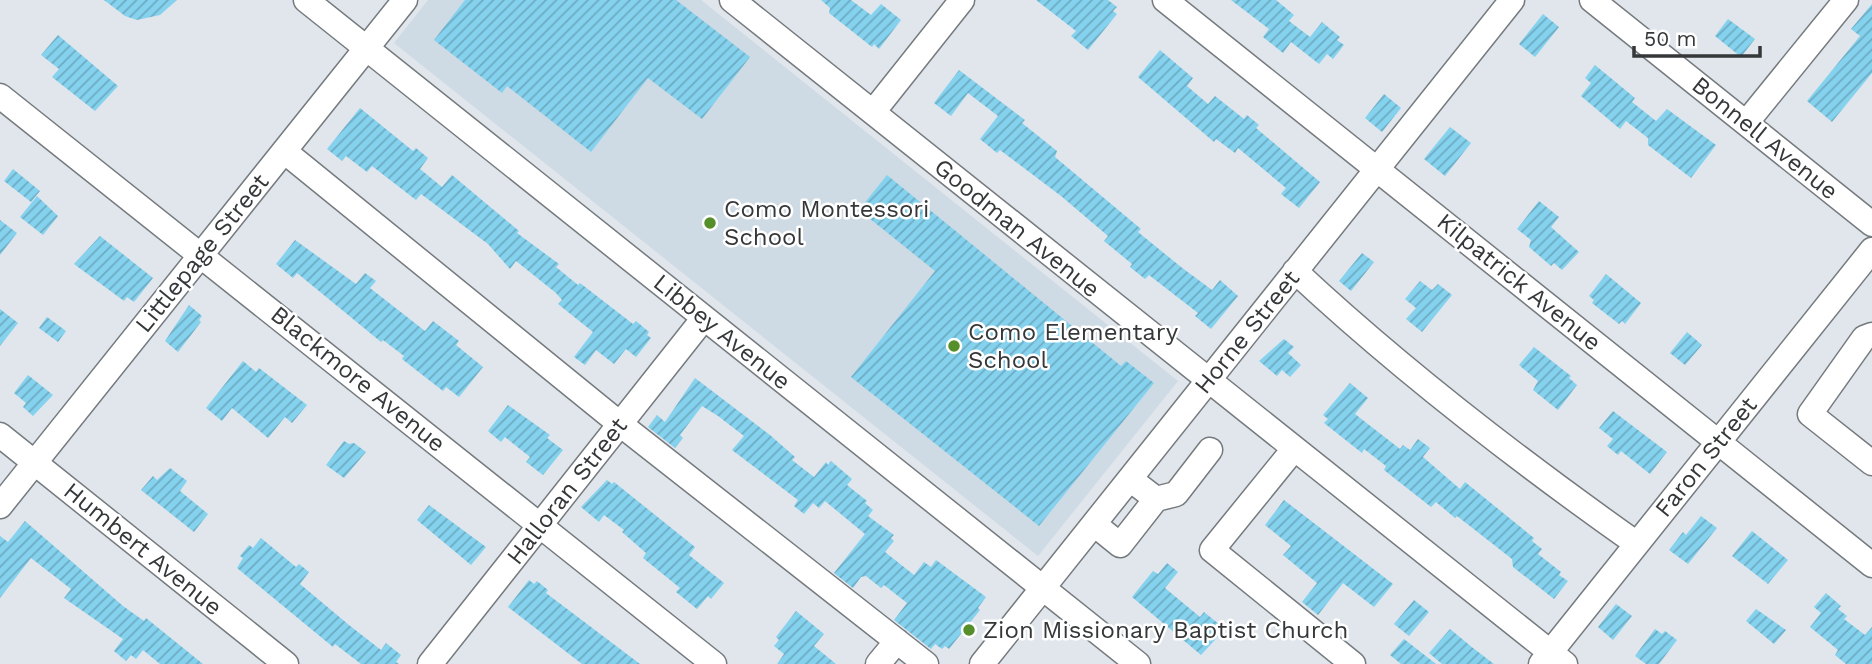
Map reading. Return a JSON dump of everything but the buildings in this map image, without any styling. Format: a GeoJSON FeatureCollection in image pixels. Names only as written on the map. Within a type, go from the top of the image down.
{"type":"FeatureCollection","features":[{"type":"Feature","properties":{"kind":"street","name":"Libbey Avenue"},"geometry":{"type":"LineString","coordinates":[[306,0],[1138,664]]}},
{"type":"Feature","properties":{"kind":"street","name":"Littlepage Street"},"geometry":{"type":"LineString","coordinates":[[0,506],[405,0]]}},
{"type":"Feature","properties":{"kind":"street","name":"Goodman Avenue"},"geometry":{"type":"LineString","coordinates":[[733,0],[1294,449],[1552,660]]}},
{"type":"Feature","properties":{"kind":"street"},"geometry":{"type":"LineString","coordinates":[[873,112],[962,0]]}},
{"type":"Feature","properties":{"kind":"street","name":"Kilpatrick Avenue"},"geometry":{"type":"LineString","coordinates":[[1166,0],[1872,565]]}},
{"type":"Feature","properties":{"kind":"street","name":"Horne Street"},"geometry":{"type":"LineString","coordinates":[[982,664],[1512,0]]}},
{"type":"Feature","properties":{"kind":"street","name":"Bonnell Avenue"},"geometry":{"type":"LineString","coordinates":[[1592,0],[1872,224]]}},
{"type":"Feature","properties":{"kind":"street"},"geometry":{"type":"LineString","coordinates":[[1746,123],[1846,0]]}},
{"type":"Feature","properties":{"kind":"street","name":"Blackmore Avenue"},"geometry":{"type":"LineString","coordinates":[[0,96],[715,664]]}},
{"type":"Feature","properties":{"kind":"street"},"geometry":{"type":"LineString","coordinates":[[284,151],[620,424],[923,663]]}},
{"type":"Feature","properties":{"kind":"street","name":"Faron Street"},"geometry":{"type":"LineString","coordinates":[[1552,660],[1637,544],[1872,250]]}},
{"type":"Feature","properties":{"kind":"street"},"geometry":{"type":"LineString","coordinates":[[1295,271],[1414,374],[1532,467],[1637,544]]}},
{"type":"Feature","properties":{"kind":"street","name":"Halloran Street"},"geometry":{"type":"LineString","coordinates":[[430,664],[704,318]]}},
{"type":"Feature","properties":{"kind":"street"},"geometry":{"type":"LineString","coordinates":[[1872,335],[1864,338],[1810,414],[1872,463]]}},
{"type":"Feature","properties":{"kind":"street","name":"Humbert Avenue"},"geometry":{"type":"LineString","coordinates":[[0,435],[286,664]]}},
{"type":"Feature","properties":{"kind":"street"},"geometry":{"type":"LineString","coordinates":[[1294,449],[1212,550],[1353,664]]}},
{"type":"Feature","properties":{"kind":"street"},"geometry":{"type":"LineString","coordinates":[[1094,524],[1120,545],[1156,499],[1176,494],[1210,450]]}},
{"type":"Feature","properties":{"kind":"street"},"geometry":{"type":"LineString","coordinates":[[1130,478],[1156,499]]}},
{"type":"Feature","properties":{"kind":"street"},"geometry":{"type":"LineString","coordinates":[[878,664],[897,641]]}},
{"type":"Feature","properties":{"kind":"shaded area"},"geometry":{"type":"Polygon","coordinates":[[[428,0],[701,0],[1178,381],[1038,556],[394,43],[428,0]]]}},
{"type":"Feature","properties":{"kind":"place","name":"Como Montessori School"},"geometry":{"type":"Point","coordinates":[710,223]}},
{"type":"Feature","properties":{"kind":"place","name":"Como Elementary School"},"geometry":{"type":"Point","coordinates":[954,346]}},
{"type":"Feature","properties":{"kind":"place","name":"Zion Missionary Baptist Church"},"geometry":{"type":"Point","coordinates":[969,630]}}]}
